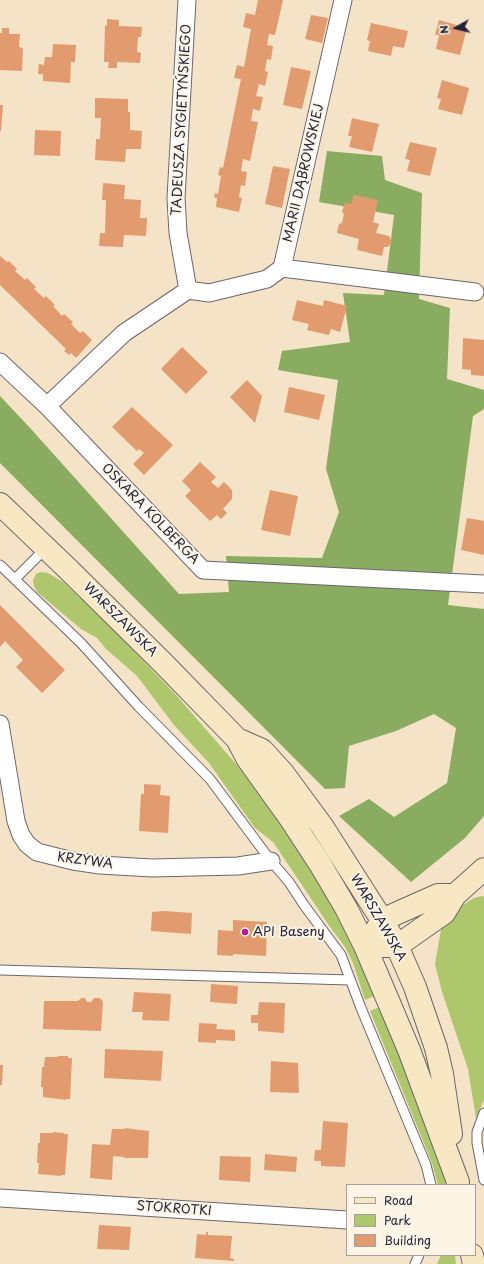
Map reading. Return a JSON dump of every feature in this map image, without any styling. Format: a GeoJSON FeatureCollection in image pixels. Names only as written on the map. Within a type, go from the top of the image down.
{"type":"FeatureCollection","features":[{"type":"Feature","properties":{"kind":"main road","name":"WARSZAWSKA"},"geometry":{"type":"LineString","coordinates":[[0,504],[163,663],[237,739],[247,758],[290,818],[320,864],[346,908],[365,946],[409,1050],[459,1184]]}},
{"type":"Feature","properties":{"kind":"main road","name":"WARSZAWSKA"},"geometry":{"type":"LineString","coordinates":[[237,739],[262,750],[283,773],[322,826],[397,946],[415,988],[436,1048],[442,1074],[459,1184]]}},
{"type":"Feature","properties":{"kind":"main road"},"geometry":{"type":"LineString","coordinates":[[365,946],[397,946],[444,913],[455,895],[482,875]]}},
{"type":"Feature","properties":{"kind":"main road"},"geometry":{"type":"LineString","coordinates":[[365,946],[382,920],[438,895],[455,895]]}},
{"type":"Feature","properties":{"kind":"street","name":"TADEUSZA SYGIETYŃSKIEGO"},"geometry":{"type":"LineString","coordinates":[[187,0],[176,198],[178,233],[188,290]]}},
{"type":"Feature","properties":{"kind":"street","name":"MARII DĄBROWSKIEJ"},"geometry":{"type":"LineString","coordinates":[[282,268],[343,0]]}},
{"type":"Feature","properties":{"kind":"street"},"geometry":{"type":"LineString","coordinates":[[47,406],[124,333],[188,290],[209,293],[267,279],[282,268],[475,292]]}},
{"type":"Feature","properties":{"kind":"street","name":"OSKARA KOLBERGA"},"geometry":{"type":"LineString","coordinates":[[0,362],[47,406],[203,570],[484,584]]}},
{"type":"Feature","properties":{"kind":"street","name":"KRZYWA"},"geometry":{"type":"LineString","coordinates":[[0,724],[16,821],[21,835],[37,852],[73,861],[100,865],[152,868],[238,866],[271,861]]}},
{"type":"Feature","properties":{"kind":"street","name":"STOKROTKI"},"geometry":{"type":"LineString","coordinates":[[0,1198],[346,1220]]}},
{"type":"Feature","properties":{"kind":"lane"},"geometry":{"type":"LineString","coordinates":[[15,579],[46,548]]}},
{"type":"Feature","properties":{"kind":"lane"},"geometry":{"type":"LineString","coordinates":[[0,565],[81,643],[139,707],[210,779],[271,861],[289,882],[341,955],[426,1165],[431,1184]]}},
{"type":"Feature","properties":{"kind":"lane"},"geometry":{"type":"LineString","coordinates":[[0,970],[350,980]]}},
{"type":"Feature","properties":{"kind":"lane"},"geometry":{"type":"LineString","coordinates":[[484,1113],[477,1132],[477,1143],[484,1180]]}},
{"type":"Feature","properties":{"kind":"green space"},"geometry":{"type":"Polygon","coordinates":[[[327,151],[382,156],[385,180],[422,193],[419,299],[450,308],[447,379],[484,390],[484,409],[473,416],[448,605],[484,609],[484,816],[465,838],[411,882],[339,816],[369,799],[394,817],[447,783],[456,728],[434,714],[396,731],[349,746],[345,788],[325,789],[0,463],[0,396],[179,594],[229,592],[226,556],[322,558],[339,512],[326,469],[338,380],[278,370],[282,351],[350,342],[343,293],[384,295],[394,215],[319,202],[327,151]]]}},
{"type":"Feature","properties":{"kind":"green space"},"geometry":{"type":"Polygon","coordinates":[[[41,572],[48,573],[63,582],[107,623],[176,695],[250,780],[277,817],[343,922],[379,994],[365,1000],[353,963],[345,947],[273,842],[255,828],[209,763],[174,725],[137,676],[106,649],[97,638],[81,629],[37,592],[33,580],[36,574],[41,572]]]}},
{"type":"Feature","properties":{"kind":"green space"},"geometry":{"type":"Polygon","coordinates":[[[484,897],[484,1100],[476,1118],[468,1069],[442,992],[435,964],[442,924],[448,914],[474,898],[484,897]]]}},
{"type":"Feature","properties":{"kind":"green space"},"geometry":{"type":"Polygon","coordinates":[[[384,1005],[441,1161],[446,1184],[438,1184],[432,1163],[370,1011],[384,1005]]]}},
{"type":"Feature","properties":{"kind":"green space"},"geometry":{"type":"Polygon","coordinates":[[[441,1256],[455,1256],[456,1264],[437,1264],[441,1256]]]}},
{"type":"Feature","properties":{"kind":"building"},"geometry":{"type":"Polygon","coordinates":[[[258,0],[283,0],[275,35],[269,34],[267,45],[273,46],[271,60],[267,59],[265,71],[268,72],[265,86],[259,84],[256,96],[263,97],[260,111],[253,109],[251,121],[258,122],[250,161],[243,159],[241,171],[247,172],[245,186],[241,185],[239,197],[242,198],[239,212],[216,207],[217,198],[214,197],[215,193],[218,194],[221,176],[218,175],[220,167],[223,168],[241,79],[234,78],[237,65],[244,67],[251,29],[243,27],[246,13],[255,15],[258,0]]]}},
{"type":"Feature","properties":{"kind":"building"},"geometry":{"type":"Polygon","coordinates":[[[311,15],[328,18],[322,43],[305,39],[311,15]]]}},
{"type":"Feature","properties":{"kind":"building"},"geometry":{"type":"Polygon","coordinates":[[[107,19],[119,20],[119,26],[142,27],[141,37],[138,37],[137,52],[141,53],[140,63],[117,62],[117,68],[108,68],[109,62],[104,62],[105,25],[107,26],[107,19]]]}},
{"type":"Feature","properties":{"kind":"building"},"geometry":{"type":"Polygon","coordinates":[[[439,20],[467,28],[460,55],[436,49],[439,35],[435,35],[439,20]]]}},
{"type":"Feature","properties":{"kind":"building"},"geometry":{"type":"Polygon","coordinates":[[[371,23],[408,31],[404,48],[393,46],[391,56],[368,51],[370,41],[367,40],[371,23]]]}},
{"type":"Feature","properties":{"kind":"building"},"geometry":{"type":"Polygon","coordinates":[[[2,28],[9,28],[9,34],[20,34],[19,47],[23,48],[22,71],[0,70],[0,33],[2,33],[2,28]]]}},
{"type":"Feature","properties":{"kind":"building"},"geometry":{"type":"Polygon","coordinates":[[[53,44],[76,45],[75,62],[71,62],[70,83],[43,81],[43,74],[38,74],[39,64],[44,65],[45,57],[52,57],[53,44]]]}},
{"type":"Feature","properties":{"kind":"building"},"geometry":{"type":"Polygon","coordinates":[[[291,67],[311,71],[302,109],[283,105],[291,67]]]}},
{"type":"Feature","properties":{"kind":"building"},"geometry":{"type":"Polygon","coordinates":[[[442,80],[469,88],[462,115],[438,109],[441,99],[437,98],[442,80]]]}},
{"type":"Feature","properties":{"kind":"building"},"geometry":{"type":"Polygon","coordinates":[[[95,98],[128,99],[130,130],[142,131],[141,149],[126,149],[125,162],[95,160],[96,139],[100,139],[101,118],[95,118],[95,98]]]}},
{"type":"Feature","properties":{"kind":"building"},"geometry":{"type":"Polygon","coordinates":[[[0,105],[3,105],[1,131],[0,131],[0,105]]]}},
{"type":"Feature","properties":{"kind":"building"},"geometry":{"type":"Polygon","coordinates":[[[352,118],[379,124],[372,152],[349,147],[352,136],[348,136],[352,118]]]}},
{"type":"Feature","properties":{"kind":"building"},"geometry":{"type":"Polygon","coordinates":[[[35,130],[61,131],[60,156],[34,155],[35,130]]]}},
{"type":"Feature","properties":{"kind":"building"},"geometry":{"type":"Polygon","coordinates":[[[410,142],[437,148],[430,176],[407,171],[410,160],[405,159],[410,142]]]}},
{"type":"Feature","properties":{"kind":"building"},"geometry":{"type":"Polygon","coordinates":[[[273,166],[290,169],[282,208],[265,204],[273,166]]]}},
{"type":"Feature","properties":{"kind":"building"},"geometry":{"type":"Polygon","coordinates":[[[103,183],[125,185],[124,199],[141,200],[140,218],[147,218],[146,236],[124,235],[123,247],[99,246],[100,233],[105,233],[106,200],[102,200],[103,183]]]}},
{"type":"Feature","properties":{"kind":"building"},"geometry":{"type":"Polygon","coordinates":[[[354,195],[378,200],[373,222],[379,224],[376,233],[389,236],[392,242],[388,247],[384,247],[382,256],[357,250],[359,239],[337,233],[339,224],[342,223],[344,214],[342,212],[345,202],[351,204],[354,195]]]}},
{"type":"Feature","properties":{"kind":"building"},"geometry":{"type":"Polygon","coordinates":[[[0,256],[7,262],[9,261],[17,269],[15,271],[25,280],[27,278],[36,287],[34,289],[44,298],[46,296],[55,305],[53,306],[62,316],[64,314],[73,322],[71,324],[80,333],[83,331],[92,340],[76,358],[71,353],[69,355],[64,351],[66,349],[0,285],[0,256]]]}},
{"type":"Feature","properties":{"kind":"building"},"geometry":{"type":"Polygon","coordinates":[[[297,300],[323,306],[324,300],[347,306],[340,332],[331,329],[329,335],[307,330],[309,324],[292,320],[297,300]]]}},
{"type":"Feature","properties":{"kind":"building"},"geometry":{"type":"Polygon","coordinates":[[[463,338],[484,340],[484,376],[471,375],[471,370],[462,369],[463,338]]]}},
{"type":"Feature","properties":{"kind":"building"},"geometry":{"type":"Polygon","coordinates":[[[182,347],[208,372],[186,394],[161,369],[182,347]]]}},
{"type":"Feature","properties":{"kind":"building"},"geometry":{"type":"Polygon","coordinates":[[[247,380],[262,396],[255,423],[230,397],[247,380]]]}},
{"type":"Feature","properties":{"kind":"building"},"geometry":{"type":"Polygon","coordinates":[[[289,387],[325,395],[319,420],[284,412],[289,387]]]}},
{"type":"Feature","properties":{"kind":"building"},"geometry":{"type":"Polygon","coordinates":[[[132,407],[173,445],[144,475],[133,464],[144,453],[139,449],[137,451],[112,427],[132,407]]]}},
{"type":"Feature","properties":{"kind":"building"},"geometry":{"type":"Polygon","coordinates":[[[200,462],[216,477],[211,482],[218,488],[224,482],[232,490],[232,499],[223,509],[227,513],[221,519],[217,515],[210,521],[185,496],[191,490],[182,481],[200,462]]]}},
{"type":"Feature","properties":{"kind":"building"},"geometry":{"type":"Polygon","coordinates":[[[270,490],[298,496],[290,536],[261,530],[270,490]]]}},
{"type":"Feature","properties":{"kind":"building"},"geometry":{"type":"Polygon","coordinates":[[[467,518],[484,521],[484,555],[461,550],[467,518]]]}},
{"type":"Feature","properties":{"kind":"building"},"geometry":{"type":"Polygon","coordinates":[[[0,605],[65,670],[42,693],[16,667],[23,660],[5,641],[0,647],[0,605]]]}},
{"type":"Feature","properties":{"kind":"building"},"geometry":{"type":"Polygon","coordinates":[[[144,784],[161,785],[160,795],[170,796],[168,833],[139,831],[141,794],[144,794],[144,784]]]}},
{"type":"Feature","properties":{"kind":"building"},"geometry":{"type":"Polygon","coordinates":[[[163,911],[192,913],[191,934],[151,931],[152,912],[163,911]]]}},
{"type":"Feature","properties":{"kind":"building"},"geometry":{"type":"Polygon","coordinates":[[[233,920],[267,922],[266,956],[233,954],[233,956],[217,955],[218,930],[233,931],[233,920]]]}},
{"type":"Feature","properties":{"kind":"building"},"geometry":{"type":"Polygon","coordinates":[[[211,984],[238,986],[237,1004],[210,1002],[211,984]]]}},
{"type":"Feature","properties":{"kind":"building"},"geometry":{"type":"Polygon","coordinates":[[[134,992],[171,994],[169,1021],[142,1020],[143,1012],[132,1012],[134,992]]]}},
{"type":"Feature","properties":{"kind":"building"},"geometry":{"type":"Polygon","coordinates":[[[81,998],[85,998],[87,1002],[91,1002],[94,998],[100,998],[103,1002],[101,1031],[43,1029],[44,1001],[78,1001],[81,998]]]}},
{"type":"Feature","properties":{"kind":"building"},"geometry":{"type":"Polygon","coordinates":[[[259,1002],[285,1003],[284,1033],[258,1031],[258,1023],[251,1023],[251,1015],[258,1015],[259,1002]]]}},
{"type":"Feature","properties":{"kind":"building"},"geometry":{"type":"Polygon","coordinates":[[[199,1023],[217,1024],[216,1029],[235,1030],[235,1041],[216,1040],[216,1043],[198,1042],[199,1023]]]}},
{"type":"Feature","properties":{"kind":"building"},"geometry":{"type":"Polygon","coordinates":[[[105,1049],[163,1051],[161,1081],[104,1078],[105,1049]]]}},
{"type":"Feature","properties":{"kind":"building"},"geometry":{"type":"Polygon","coordinates":[[[68,1056],[68,1058],[72,1058],[70,1099],[66,1100],[43,1097],[43,1087],[41,1087],[42,1067],[44,1067],[45,1057],[68,1056]]]}},
{"type":"Feature","properties":{"kind":"building"},"geometry":{"type":"Polygon","coordinates":[[[271,1061],[298,1063],[299,1093],[270,1092],[271,1061]]]}},
{"type":"Feature","properties":{"kind":"building"},"geometry":{"type":"Polygon","coordinates":[[[0,1065],[3,1065],[2,1085],[0,1085],[0,1065]]]}},
{"type":"Feature","properties":{"kind":"building"},"geometry":{"type":"Polygon","coordinates":[[[323,1121],[348,1123],[345,1167],[321,1166],[321,1161],[314,1161],[315,1150],[321,1150],[323,1121]]]}},
{"type":"Feature","properties":{"kind":"building"},"geometry":{"type":"Polygon","coordinates":[[[125,1128],[149,1131],[148,1158],[124,1158],[113,1156],[112,1180],[90,1178],[92,1144],[110,1145],[112,1129],[125,1128]]]}},
{"type":"Feature","properties":{"kind":"building"},"geometry":{"type":"Polygon","coordinates":[[[53,1132],[68,1134],[65,1175],[61,1176],[38,1174],[39,1163],[37,1163],[40,1133],[53,1132]]]}},
{"type":"Feature","properties":{"kind":"building"},"geometry":{"type":"Polygon","coordinates":[[[265,1154],[297,1157],[296,1172],[264,1170],[265,1154]]]}},
{"type":"Feature","properties":{"kind":"building"},"geometry":{"type":"Polygon","coordinates":[[[220,1156],[251,1157],[250,1182],[219,1180],[220,1156]]]}},
{"type":"Feature","properties":{"kind":"building"},"geometry":{"type":"Polygon","coordinates":[[[99,1225],[131,1227],[129,1250],[97,1249],[99,1225]]]}},
{"type":"Feature","properties":{"kind":"building"},"geometry":{"type":"Polygon","coordinates":[[[206,1232],[208,1232],[208,1235],[232,1236],[230,1258],[234,1259],[234,1261],[195,1258],[197,1234],[206,1235],[206,1232]]]}},
{"type":"Feature","properties":{"kind":"place","name":"API Baseny"},"geometry":{"type":"Point","coordinates":[245,932]}}]}
